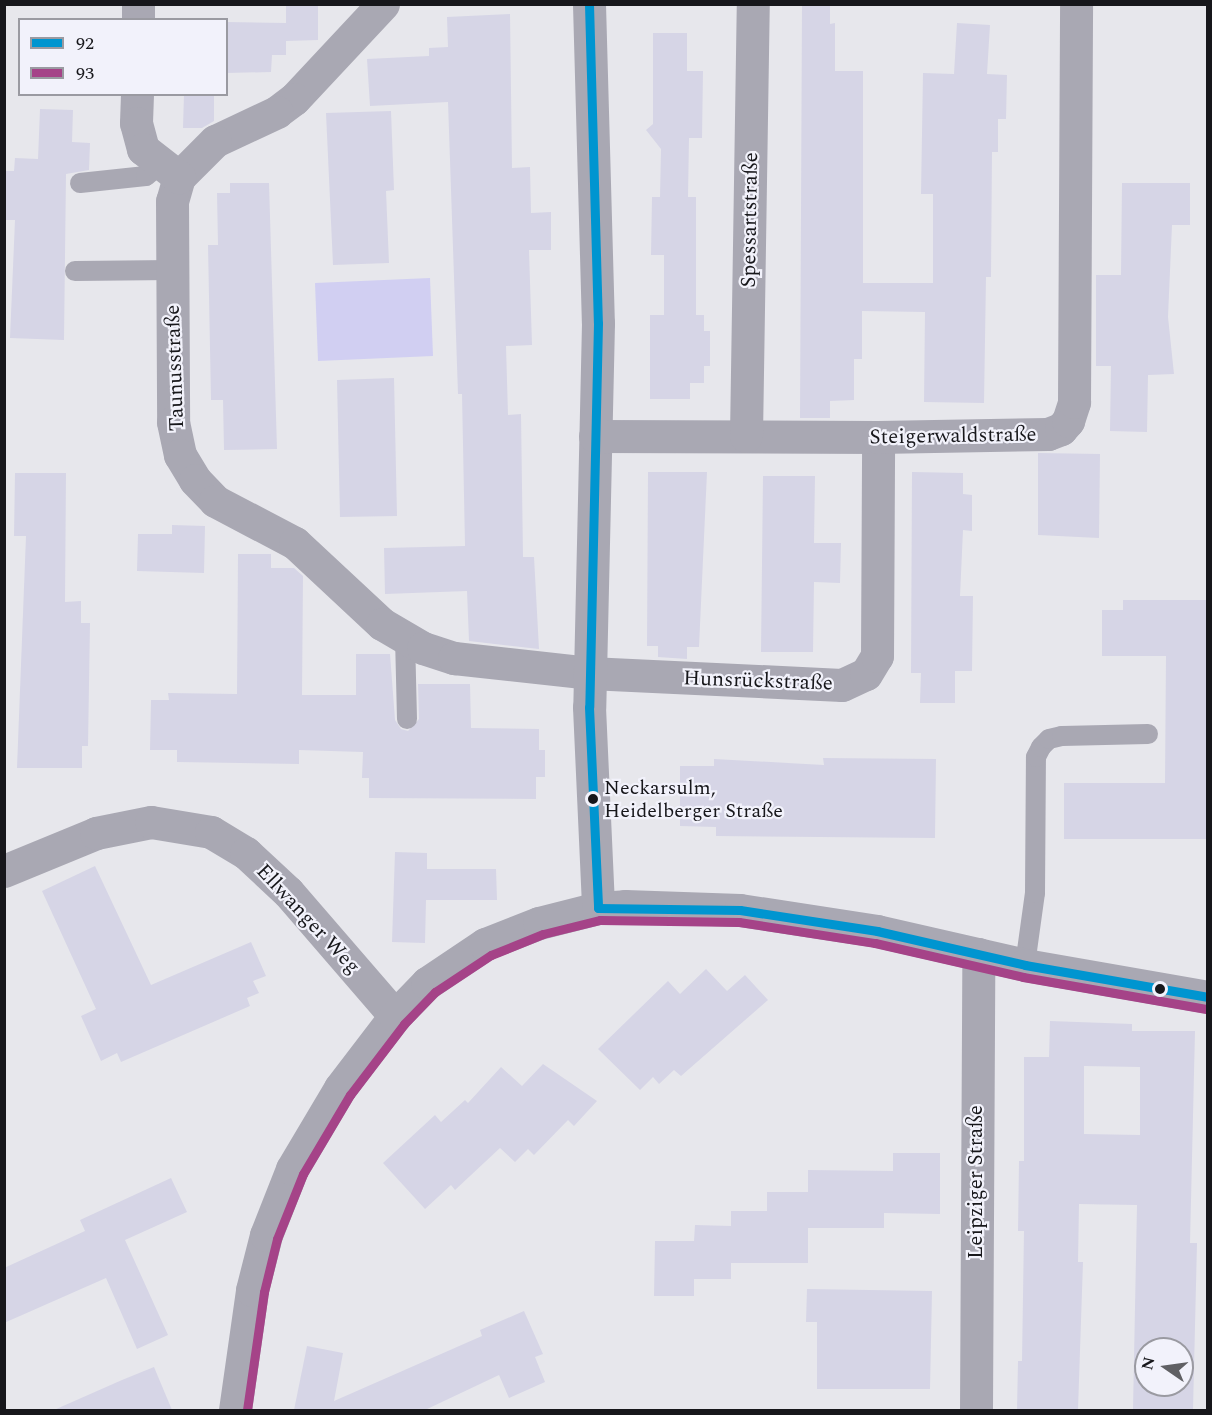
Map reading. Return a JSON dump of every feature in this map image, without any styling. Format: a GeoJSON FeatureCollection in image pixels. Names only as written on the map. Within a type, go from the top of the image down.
{"type":"FeatureCollection","features":[{"type":"Feature","properties":{"kind":"street"},"geometry":{"type":"LineString","coordinates":[[137,96],[136,123],[143,149],[169,171],[215,141],[277,112],[294,99],[383,4]]}},
{"type":"Feature","properties":{"kind":"street"},"geometry":{"type":"LineString","coordinates":[[589,4],[598,323],[589,673],[598,908]]}},
{"type":"Feature","properties":{"kind":"street","name":"Spessartstraße"},"geometry":{"type":"LineString","coordinates":[[746,436],[753,4]]}},
{"type":"Feature","properties":{"kind":"street","name":"Steigerwaldstraße"},"geometry":{"type":"LineString","coordinates":[[595,436],[878,437],[1048,434],[1068,421],[1074,402],[1076,4]]}},
{"type":"Feature","properties":{"kind":"street","name":"Taunusstraße"},"geometry":{"type":"LineString","coordinates":[[169,171],[172,201],[173,422],[180,455],[195,480],[215,501],[303,549],[382,624],[405,637],[454,658],[589,673]]}},
{"type":"Feature","properties":{"kind":"street","name":"Hunsrückstraße"},"geometry":{"type":"LineString","coordinates":[[589,673],[823,686],[854,682],[866,674],[877,656],[878,437]]}},
{"type":"Feature","properties":{"kind":"street","name":"Ellwanger Weg"},"geometry":{"type":"LineString","coordinates":[[4,871],[96,833],[151,822],[212,832],[246,853],[288,892],[395,1016]]}},
{"type":"Feature","properties":{"kind":"street"},"geometry":{"type":"LineString","coordinates":[[235,1410],[252,1290],[266,1235],[292,1169],[340,1088],[395,1016],[427,983],[485,944],[539,923],[598,908],[625,906],[740,910],[877,931],[1025,965],[1208,997]]}},
{"type":"Feature","properties":{"kind":"street","name":"Leipziger Straße"},"geometry":{"type":"LineString","coordinates":[[976,1410],[978,954]]}},
{"type":"Feature","properties":{"kind":"lane"},"geometry":{"type":"LineString","coordinates":[[80,183],[146,176],[169,171]]}},
{"type":"Feature","properties":{"kind":"lane"},"geometry":{"type":"LineString","coordinates":[[75,271],[172,270]]}},
{"type":"Feature","properties":{"kind":"lane"},"geometry":{"type":"LineString","coordinates":[[405,637],[407,719]]}},
{"type":"Feature","properties":{"kind":"lane"},"geometry":{"type":"LineString","coordinates":[[1025,965],[1035,893],[1036,757],[1041,747],[1049,739],[1062,736],[1148,734]]}},
{"type":"Feature","properties":{"kind":"shaded area"},"geometry":{"type":"Polygon","coordinates":[[[430,278],[433,356],[318,361],[315,283],[430,278]]]}},
{"type":"Feature","properties":{"kind":"building"},"geometry":{"type":"Polygon","coordinates":[[[286,4],[318,4],[318,40],[286,41],[286,55],[272,55],[271,72],[228,73],[228,22],[286,23],[286,4]]]}},
{"type":"Feature","properties":{"kind":"building"},"geometry":{"type":"Polygon","coordinates":[[[802,4],[830,4],[830,24],[835,23],[835,71],[863,71],[863,283],[933,283],[933,194],[921,194],[923,73],[954,74],[957,23],[990,25],[987,74],[1007,75],[1006,119],[998,119],[998,152],[992,152],[991,277],[986,277],[984,403],[924,402],[925,312],[862,311],[862,359],[854,359],[854,400],[830,401],[830,418],[800,418],[802,4]]]}},
{"type":"Feature","properties":{"kind":"building"},"geometry":{"type":"Polygon","coordinates":[[[510,14],[512,168],[530,167],[531,213],[551,212],[551,250],[529,250],[532,345],[506,346],[508,415],[521,414],[523,557],[534,557],[539,649],[469,641],[467,591],[385,594],[384,548],[465,546],[462,394],[458,394],[448,102],[370,106],[367,59],[429,56],[429,48],[448,47],[447,17],[510,14]]]}},
{"type":"Feature","properties":{"kind":"building"},"geometry":{"type":"Polygon","coordinates":[[[653,33],[687,33],[687,71],[703,71],[702,138],[689,138],[688,197],[696,197],[696,315],[704,315],[704,331],[710,331],[710,366],[704,366],[704,383],[690,383],[690,399],[650,399],[650,315],[664,315],[664,255],[651,255],[652,197],[660,197],[661,149],[646,130],[653,124],[653,33]]]}},
{"type":"Feature","properties":{"kind":"building"},"geometry":{"type":"Polygon","coordinates":[[[184,96],[214,96],[214,121],[202,128],[183,128],[184,96]]]}},
{"type":"Feature","properties":{"kind":"building"},"geometry":{"type":"Polygon","coordinates":[[[40,109],[73,110],[72,142],[90,143],[89,170],[66,174],[64,340],[10,338],[15,220],[4,220],[4,171],[14,171],[15,158],[38,159],[40,109]]]}},
{"type":"Feature","properties":{"kind":"building"},"geometry":{"type":"Polygon","coordinates":[[[391,111],[394,190],[386,191],[389,263],[333,265],[326,113],[391,111]]]}},
{"type":"Feature","properties":{"kind":"building"},"geometry":{"type":"Polygon","coordinates":[[[230,183],[269,183],[277,449],[224,450],[223,400],[211,400],[208,245],[218,245],[217,193],[230,193],[230,183]]]}},
{"type":"Feature","properties":{"kind":"building"},"geometry":{"type":"Polygon","coordinates":[[[1122,183],[1190,183],[1190,225],[1172,225],[1168,317],[1174,374],[1148,375],[1147,432],[1110,431],[1111,366],[1096,366],[1096,275],[1121,275],[1122,183]]]}},
{"type":"Feature","properties":{"kind":"building"},"geometry":{"type":"Polygon","coordinates":[[[394,378],[397,516],[340,517],[337,380],[394,378]]]}},
{"type":"Feature","properties":{"kind":"building"},"geometry":{"type":"Polygon","coordinates":[[[1038,453],[1100,454],[1099,538],[1038,535],[1038,453]]]}},
{"type":"Feature","properties":{"kind":"building"},"geometry":{"type":"Polygon","coordinates":[[[648,472],[707,472],[699,647],[687,647],[687,659],[658,657],[658,646],[647,646],[648,472]]]}},
{"type":"Feature","properties":{"kind":"building"},"geometry":{"type":"Polygon","coordinates":[[[912,472],[963,473],[963,494],[972,495],[972,531],[963,530],[960,596],[973,596],[972,671],[955,671],[955,703],[920,703],[921,673],[911,673],[912,472]]]}},
{"type":"Feature","properties":{"kind":"building"},"geometry":{"type":"Polygon","coordinates":[[[15,473],[66,473],[65,602],[81,601],[81,623],[90,623],[88,746],[82,746],[82,768],[17,768],[26,536],[14,536],[15,473]]]}},
{"type":"Feature","properties":{"kind":"building"},"geometry":{"type":"Polygon","coordinates":[[[763,476],[815,476],[814,543],[841,543],[840,583],[814,582],[813,652],[761,652],[763,476]]]}},
{"type":"Feature","properties":{"kind":"building"},"geometry":{"type":"Polygon","coordinates":[[[172,525],[205,526],[204,573],[137,571],[138,534],[172,534],[172,525]]]}},
{"type":"Feature","properties":{"kind":"building"},"geometry":{"type":"Polygon","coordinates":[[[238,554],[271,554],[271,568],[294,568],[303,576],[302,695],[356,695],[356,654],[390,654],[395,720],[401,729],[408,731],[419,719],[418,684],[470,684],[471,728],[539,729],[539,750],[545,750],[545,777],[536,777],[536,799],[369,798],[369,778],[362,778],[363,752],[299,750],[299,764],[177,762],[177,750],[150,750],[151,700],[169,700],[168,693],[237,694],[238,554]]]}},
{"type":"Feature","properties":{"kind":"building"},"geometry":{"type":"Polygon","coordinates":[[[1123,600],[1208,600],[1208,839],[1064,839],[1064,783],[1165,783],[1166,656],[1102,656],[1102,610],[1123,610],[1123,600]]]}},
{"type":"Feature","properties":{"kind":"building"},"geometry":{"type":"Polygon","coordinates":[[[823,758],[936,759],[935,838],[716,836],[716,827],[680,826],[680,766],[714,766],[714,759],[824,765],[823,758]]]}},
{"type":"Feature","properties":{"kind":"building"},"geometry":{"type":"Polygon","coordinates":[[[395,852],[427,853],[427,869],[496,869],[497,900],[426,900],[425,943],[392,942],[395,852]]]}},
{"type":"Feature","properties":{"kind":"building"},"geometry":{"type":"Polygon","coordinates":[[[95,866],[151,985],[251,942],[266,976],[253,981],[259,993],[247,998],[250,1006],[121,1062],[117,1053],[101,1061],[81,1016],[96,1009],[42,891],[95,866]]]}},
{"type":"Feature","properties":{"kind":"building"},"geometry":{"type":"Polygon","coordinates":[[[706,969],[727,991],[745,975],[768,1000],[681,1076],[674,1070],[659,1084],[653,1077],[640,1090],[598,1049],[668,981],[680,994],[706,969]]]}},
{"type":"Feature","properties":{"kind":"building"},"geometry":{"type":"Polygon","coordinates":[[[1050,1021],[1132,1024],[1132,1031],[1195,1031],[1190,1243],[1197,1243],[1194,1368],[1194,1337],[1134,1337],[1137,1205],[1079,1204],[1078,1262],[1083,1262],[1078,1410],[1017,1410],[1018,1361],[1022,1361],[1024,1231],[1018,1231],[1019,1161],[1024,1161],[1024,1057],[1049,1057],[1050,1021]],[[1084,1066],[1084,1134],[1140,1135],[1140,1067],[1084,1066]]]}},
{"type":"Feature","properties":{"kind":"building"},"geometry":{"type":"Polygon","coordinates":[[[543,1064],[597,1101],[574,1126],[568,1120],[534,1155],[528,1149],[515,1162],[500,1148],[455,1190],[451,1185],[425,1209],[383,1163],[435,1115],[441,1122],[465,1100],[468,1103],[501,1067],[522,1086],[543,1064]]]}},
{"type":"Feature","properties":{"kind":"building"},"geometry":{"type":"Polygon","coordinates":[[[893,1153],[940,1153],[940,1214],[884,1213],[884,1228],[808,1228],[808,1263],[731,1263],[731,1279],[694,1279],[694,1296],[654,1296],[655,1241],[694,1241],[695,1225],[731,1226],[731,1211],[767,1211],[767,1192],[808,1192],[808,1170],[893,1171],[893,1153]]]}},
{"type":"Feature","properties":{"kind":"building"},"geometry":{"type":"Polygon","coordinates":[[[171,1178],[187,1212],[125,1240],[168,1335],[137,1349],[106,1278],[4,1323],[4,1268],[85,1231],[80,1220],[171,1178]]]}},
{"type":"Feature","properties":{"kind":"building"},"geometry":{"type":"Polygon","coordinates":[[[807,1289],[932,1291],[930,1389],[817,1389],[817,1322],[806,1322],[807,1289]]]}},
{"type":"Feature","properties":{"kind":"building"},"geometry":{"type":"Polygon","coordinates":[[[524,1311],[543,1354],[535,1357],[545,1382],[509,1398],[499,1375],[425,1410],[294,1410],[307,1346],[343,1353],[334,1401],[482,1336],[480,1330],[524,1311]]]}},
{"type":"Feature","properties":{"kind":"building"},"geometry":{"type":"Polygon","coordinates":[[[1134,1359],[1134,1397],[1193,1397],[1193,1410],[1133,1410],[1134,1359]]]}},
{"type":"Feature","properties":{"kind":"building"},"geometry":{"type":"Polygon","coordinates":[[[154,1367],[172,1410],[54,1410],[122,1380],[154,1367]]]}},
{"type":"Feature","properties":{"kind":"transit line","name":"92"},"geometry":{"type":"LineString","coordinates":[[589,4],[598,323],[589,707],[598,908]]}},
{"type":"Feature","properties":{"kind":"transit line","name":"92"},"geometry":{"type":"LineString","coordinates":[[598,908],[740,910],[877,931],[1025,965],[1208,997]]}},
{"type":"Feature","properties":{"kind":"transit line","name":"93"},"geometry":{"type":"LineString","coordinates":[[247,1410],[264,1292],[277,1239],[303,1174],[350,1095],[404,1024],[435,992],[491,955],[543,934],[600,920],[739,922],[875,943],[1023,977],[1206,1009]]}},
{"type":"Feature","properties":{"kind":"place","name":"Neckarsulm, Heidelberger Straße"},"geometry":{"type":"Point","coordinates":[593,799]}}]}
